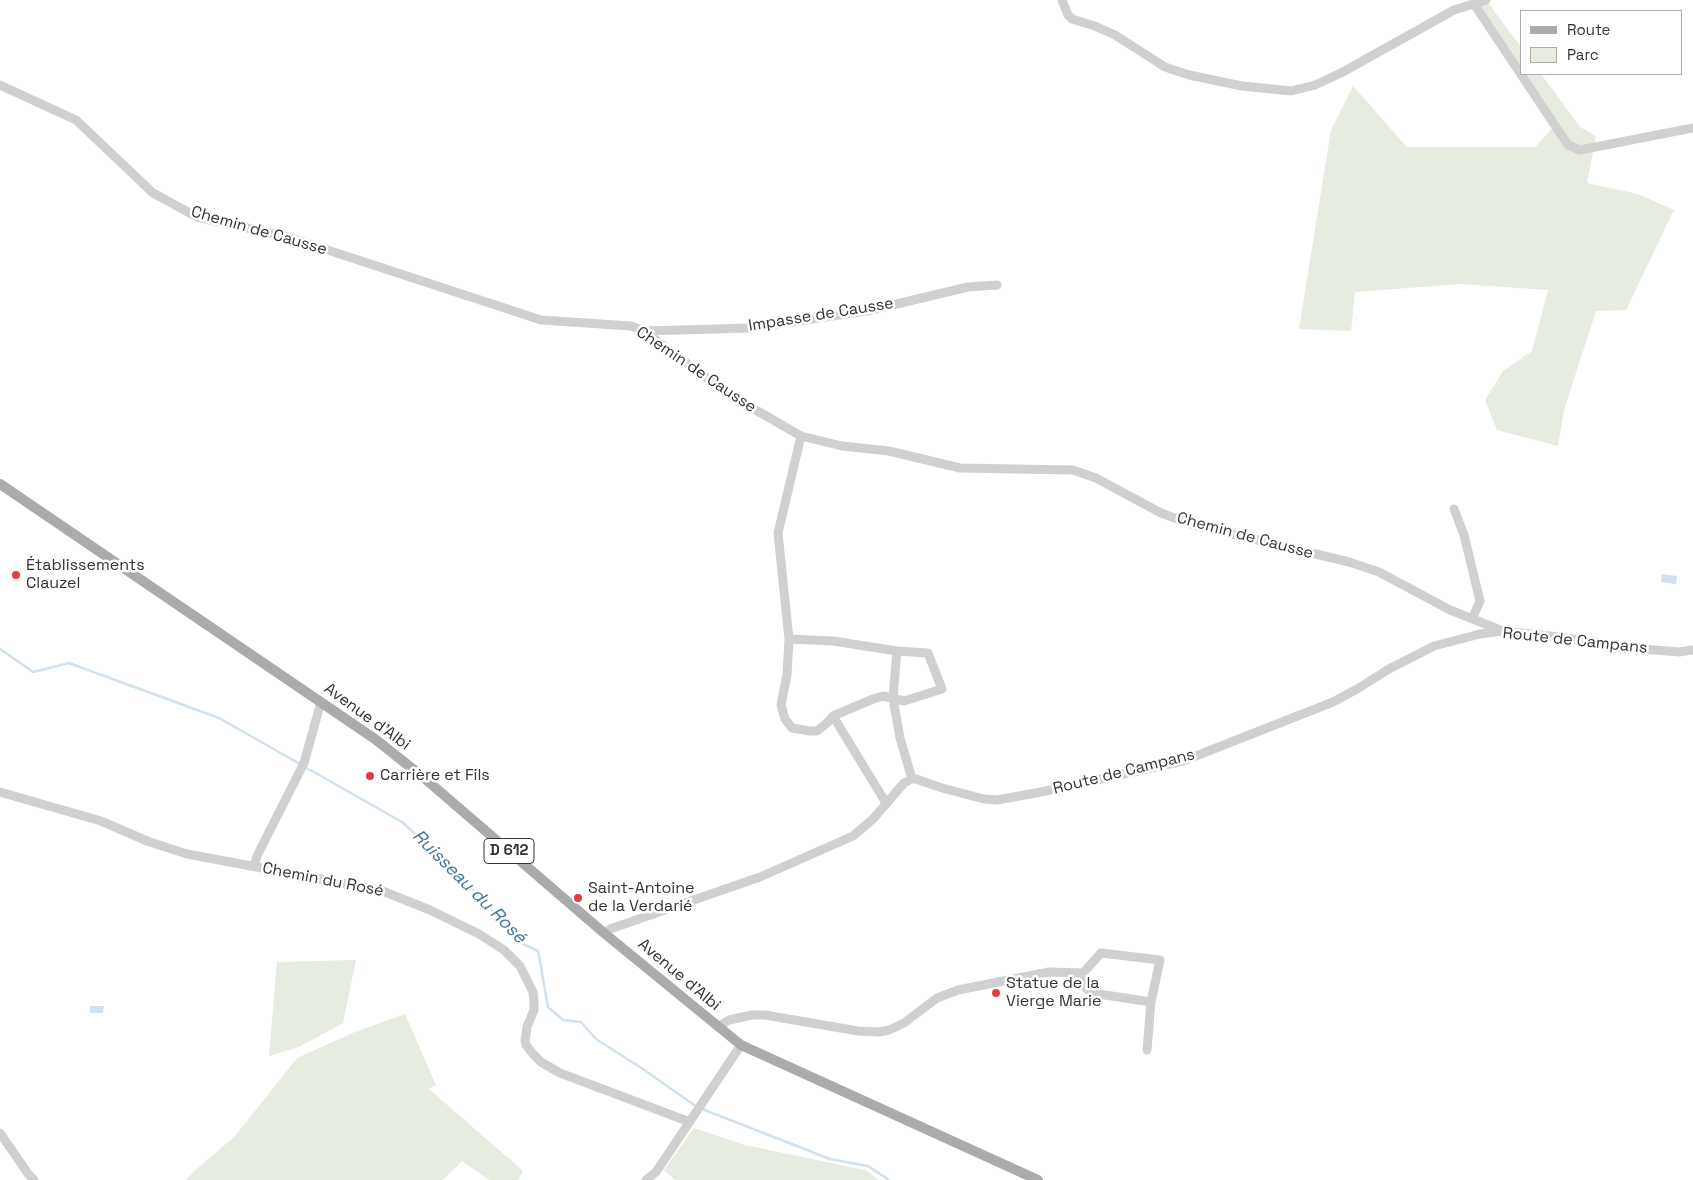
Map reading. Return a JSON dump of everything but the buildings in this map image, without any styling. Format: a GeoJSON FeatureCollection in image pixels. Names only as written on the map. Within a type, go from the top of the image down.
{"type":"FeatureCollection","features":[{"type":"Feature","properties":{"kind":"main road","name":"Avenue d'Albi"},"geometry":{"type":"LineString","coordinates":[[0,484],[376,739],[423,777],[604,933],[741,1045],[1038,1180]]}},
{"type":"Feature","properties":{"kind":"street"},"geometry":{"type":"LineString","coordinates":[[1062,0],[1068,15],[1072,19],[1115,35],[1165,67],[1189,76],[1242,86],[1291,91],[1315,85],[1341,73],[1454,10],[1486,0]]}},
{"type":"Feature","properties":{"kind":"street"},"geometry":{"type":"LineString","coordinates":[[1474,4],[1520,73]]}},
{"type":"Feature","properties":{"kind":"street"},"geometry":{"type":"LineString","coordinates":[[1521,75],[1568,145],[1580,150],[1693,128]]}},
{"type":"Feature","properties":{"kind":"street","name":"Chemin de Causse"},"geometry":{"type":"LineString","coordinates":[[0,85],[76,120],[153,193],[197,217],[288,237],[541,320],[631,326],[644,331],[728,394],[800,436],[842,446],[889,451],[960,468],[1073,470],[1096,478],[1161,513],[1191,524],[1349,562],[1379,572],[1450,610],[1503,631]]}},
{"type":"Feature","properties":{"kind":"street","name":"Impasse de Causse"},"geometry":{"type":"LineString","coordinates":[[644,331],[750,328],[868,311],[968,287],[996,285]]}},
{"type":"Feature","properties":{"kind":"street"},"geometry":{"type":"LineString","coordinates":[[789,639],[833,641],[897,651],[928,653],[942,689],[904,701],[883,696],[833,716],[823,727],[816,731],[810,732],[792,728],[785,719],[781,705],[787,675],[789,639],[778,533],[800,436]]}},
{"type":"Feature","properties":{"kind":"street"},"geometry":{"type":"LineString","coordinates":[[1454,509],[1464,535],[1480,601],[1472,619]]}},
{"type":"Feature","properties":{"kind":"street","name":"Route de Campans"},"geometry":{"type":"LineString","coordinates":[[912,779],[942,788],[997,800],[1183,761],[1333,702],[1396,665],[1434,646],[1475,635],[1503,631],[1567,638],[1606,646],[1679,652],[1693,650]]}},
{"type":"Feature","properties":{"kind":"street"},"geometry":{"type":"LineString","coordinates":[[604,933],[610,929],[760,877],[853,836],[873,819],[904,783],[912,779],[900,738],[894,698],[897,651]]}},
{"type":"Feature","properties":{"kind":"street"},"geometry":{"type":"LineString","coordinates":[[254,866],[257,856],[303,765],[322,702]]}},
{"type":"Feature","properties":{"kind":"street"},"geometry":{"type":"LineString","coordinates":[[833,716],[886,803]]}},
{"type":"Feature","properties":{"kind":"street","name":"Chemin du Rosé"},"geometry":{"type":"LineString","coordinates":[[0,792],[101,821],[147,841],[187,854],[380,890],[430,910],[479,934],[504,950],[514,959],[533,992],[534,1010],[527,1027],[526,1045],[541,1062],[560,1073],[690,1122]]}},
{"type":"Feature","properties":{"kind":"street"},"geometry":{"type":"LineString","coordinates":[[718,1027],[729,1020],[752,1015],[765,1015],[858,1031],[879,1032],[889,1030],[904,1023],[937,998],[953,991],[1049,972],[1083,973],[1101,953],[1160,960],[1151,1002],[1147,1050]]}},
{"type":"Feature","properties":{"kind":"street"},"geometry":{"type":"LineString","coordinates":[[1083,973],[1086,988],[1092,993],[1151,1002]]}},
{"type":"Feature","properties":{"kind":"street"},"geometry":{"type":"LineString","coordinates":[[646,1180],[656,1172],[741,1045]]}},
{"type":"Feature","properties":{"kind":"street"},"geometry":{"type":"LineString","coordinates":[[0,1133],[29,1176],[34,1180]]}},
{"type":"Feature","properties":{"kind":"green space"},"geometry":{"type":"Polygon","coordinates":[[[1488,3],[1520,45],[1520,75],[1542,75],[1580,127],[1596,136],[1587,183],[1638,194],[1674,210],[1626,310],[1596,311],[1564,410],[1558,446],[1497,430],[1485,400],[1503,371],[1532,351],[1548,290],[1460,284],[1355,292],[1351,331],[1299,329],[1331,130],[1353,86],[1407,147],[1535,147],[1552,129],[1473,8],[1488,3]]]}},
{"type":"Feature","properties":{"kind":"green space"},"geometry":{"type":"Polygon","coordinates":[[[356,960],[343,1023],[299,1047],[269,1056],[277,962],[356,960]]]}},
{"type":"Feature","properties":{"kind":"green space"},"geometry":{"type":"Polygon","coordinates":[[[405,1014],[436,1085],[429,1089],[523,1171],[518,1180],[489,1180],[462,1161],[443,1180],[186,1180],[235,1136],[297,1058],[355,1032],[405,1014]]]}},
{"type":"Feature","properties":{"kind":"green space"},"geometry":{"type":"Polygon","coordinates":[[[694,1128],[745,1145],[865,1170],[879,1180],[675,1180],[664,1170],[694,1128]]]}},
{"type":"Feature","properties":{"kind":"water"},"geometry":{"type":"Polygon","coordinates":[[[1662,574],[1677,576],[1676,584],[1661,582],[1662,574]]]}},
{"type":"Feature","properties":{"kind":"water"},"geometry":{"type":"Polygon","coordinates":[[[90,1006],[104,1006],[103,1013],[90,1013],[90,1006]]]}},
{"type":"Feature","properties":{"kind":"waterway","name":"Ruisseau du Rosé"},"geometry":{"type":"LineString","coordinates":[[0,649],[33,672],[69,663],[219,718],[300,764]]}},
{"type":"Feature","properties":{"kind":"waterway","name":"Ruisseau du Rosé"},"geometry":{"type":"LineString","coordinates":[[305,767],[402,822],[454,869],[523,944],[538,951],[548,1007],[563,1020],[581,1022],[596,1039],[697,1107]]}},
{"type":"Feature","properties":{"kind":"waterway","name":"Ruisseau du Rosé"},"geometry":{"type":"LineString","coordinates":[[702,1109],[830,1159],[868,1166],[889,1180]]}},
{"type":"Feature","properties":{"kind":"place","name":"Établissements Clauzel"},"geometry":{"type":"Point","coordinates":[16,575]}},
{"type":"Feature","properties":{"kind":"place","name":"Carrière et Fils"},"geometry":{"type":"Point","coordinates":[370,776]}},
{"type":"Feature","properties":{"kind":"place","name":"Saint-Antoine de la Verdarié"},"geometry":{"type":"Point","coordinates":[578,898]}},
{"type":"Feature","properties":{"kind":"place","name":"Statue de la Vierge Marie"},"geometry":{"type":"Point","coordinates":[996,993]}}]}
